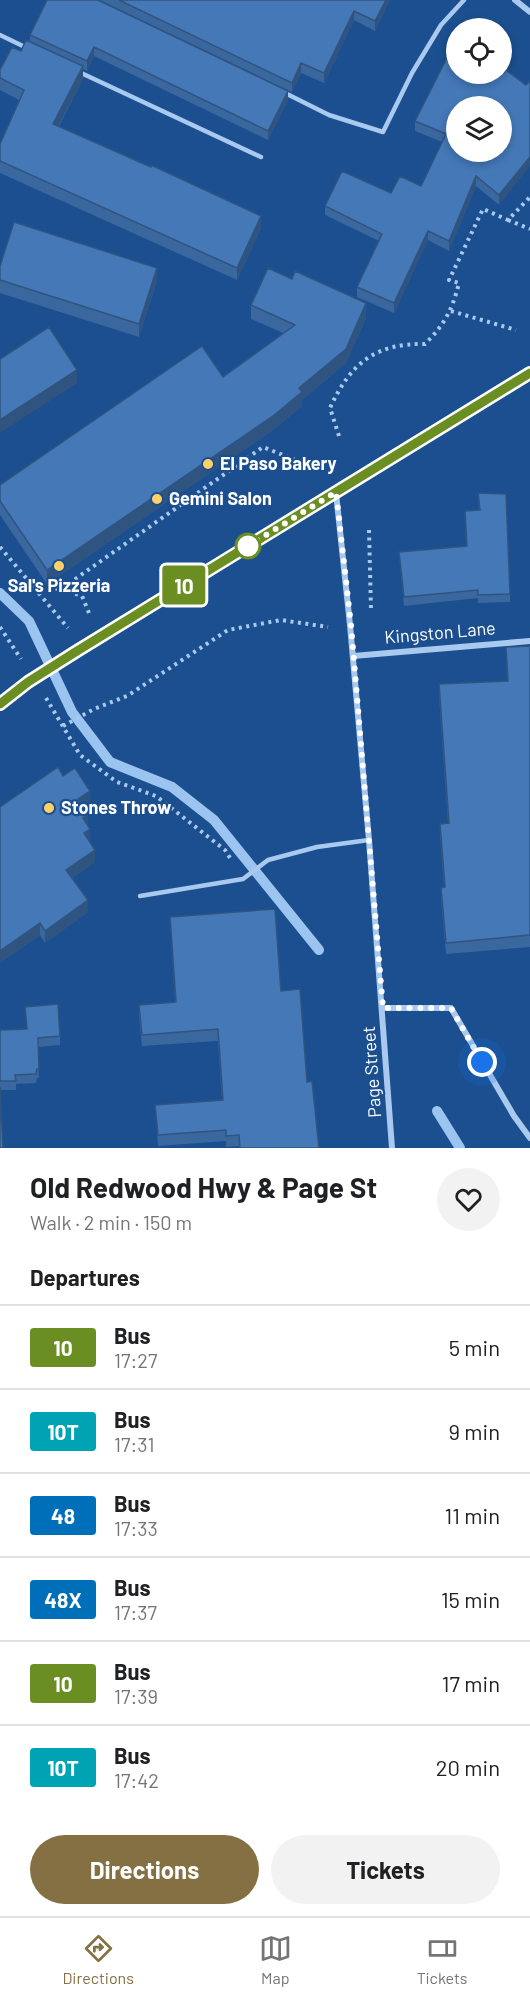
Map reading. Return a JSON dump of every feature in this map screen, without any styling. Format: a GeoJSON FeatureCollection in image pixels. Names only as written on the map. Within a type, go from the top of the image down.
{"type":"FeatureCollection","features":[{"type":"Feature","properties":{"kind":"main road"},"geometry":{"type":"LineString","coordinates":[[0,704],[28,682],[77,651],[530,373]]}},
{"type":"Feature","properties":{"kind":"street"},"geometry":{"type":"LineString","coordinates":[[515,0],[530,12]]}},
{"type":"Feature","properties":{"kind":"street","name":"Page Street"},"geometry":{"type":"LineString","coordinates":[[336,492],[369,840],[392,1148]]}},
{"type":"Feature","properties":{"kind":"street","name":"Kingston Lane"},"geometry":{"type":"LineString","coordinates":[[353,656],[530,641]]}},
{"type":"Feature","properties":{"kind":"street"},"geometry":{"type":"LineString","coordinates":[[383,1008],[451,1008],[513,1116],[530,1138]]}},
{"type":"Feature","properties":{"kind":"lane"},"geometry":{"type":"LineString","coordinates":[[277,90],[329,115],[383,132],[412,73],[441,25],[464,0]]}},
{"type":"Feature","properties":{"kind":"lane"},"geometry":{"type":"LineString","coordinates":[[0,35],[33,51]]}},
{"type":"Feature","properties":{"kind":"lane"},"geometry":{"type":"LineString","coordinates":[[76,71],[261,157]]}},
{"type":"Feature","properties":{"kind":"lane"},"geometry":{"type":"LineString","coordinates":[[140,896],[243,879],[267,860],[317,847],[369,840]]}},
{"type":"Feature","properties":{"kind":"path"},"geometry":{"type":"LineString","coordinates":[[508,220],[530,197]]}},
{"type":"Feature","properties":{"kind":"path"},"geometry":{"type":"LineString","coordinates":[[339,436],[330,408],[339,389],[362,360],[384,349],[406,344],[425,344],[452,311],[459,283],[449,279],[483,209],[530,229]]}},
{"type":"Feature","properties":{"kind":"path"},"geometry":{"type":"LineString","coordinates":[[452,311],[516,330]]}},
{"type":"Feature","properties":{"kind":"path"},"geometry":{"type":"LineString","coordinates":[[61,589],[262,447],[315,468]]}},
{"type":"Feature","properties":{"kind":"path"},"geometry":{"type":"LineString","coordinates":[[369,530],[371,610]]}},
{"type":"Feature","properties":{"kind":"path"},"geometry":{"type":"LineString","coordinates":[[0,548],[68,628]]}},
{"type":"Feature","properties":{"kind":"path"},"geometry":{"type":"LineString","coordinates":[[33,587],[61,589],[82,596],[89,613]]}},
{"type":"Feature","properties":{"kind":"path"},"geometry":{"type":"LineString","coordinates":[[243,879],[225,850],[188,820],[156,796],[117,782],[80,755],[63,726],[94,709],[127,696],[228,630],[281,620],[328,627]]}},
{"type":"Feature","properties":{"kind":"building"},"geometry":{"type":"Polygon","coordinates":[[[47,0],[98,0],[288,91],[268,131],[94,47],[87,61],[30,35],[47,0]]]}},
{"type":"Feature","properties":{"kind":"building"},"geometry":{"type":"Polygon","coordinates":[[[119,0],[386,0],[375,21],[354,11],[324,73],[301,63],[292,83],[119,0]]]}},
{"type":"Feature","properties":{"kind":"building"},"geometry":{"type":"Polygon","coordinates":[[[26,40],[83,66],[53,124],[151,167],[151,165],[261,216],[237,268],[0,161],[0,144],[24,90],[0,78],[0,70],[12,47],[21,51],[26,40]]]}},
{"type":"Feature","properties":{"kind":"building"},"geometry":{"type":"Polygon","coordinates":[[[446,60],[446,84],[512,84],[512,74],[526,85],[530,81],[530,157],[499,195],[476,176],[449,241],[428,231],[394,303],[357,287],[382,234],[325,206],[342,171],[391,193],[400,176],[421,186],[446,134],[415,121],[446,60]]]}},
{"type":"Feature","properties":{"kind":"building"},"geometry":{"type":"Polygon","coordinates":[[[14,222],[157,268],[139,324],[0,280],[0,266],[14,222]]]}},
{"type":"Feature","properties":{"kind":"building"},"geometry":{"type":"Polygon","coordinates":[[[268,268],[292,279],[295,271],[366,303],[346,349],[299,388],[302,392],[273,416],[47,570],[0,501],[0,485],[202,346],[223,377],[295,325],[251,305],[268,268]]]}},
{"type":"Feature","properties":{"kind":"building"},"geometry":{"type":"Polygon","coordinates":[[[49,327],[77,370],[0,420],[0,359],[49,327]]]}},
{"type":"Feature","properties":{"kind":"building"},"geometry":{"type":"Polygon","coordinates":[[[478,493],[506,494],[510,594],[478,595],[478,590],[404,597],[399,552],[467,546],[465,511],[480,510],[478,493]]]}},
{"type":"Feature","properties":{"kind":"building"},"geometry":{"type":"Polygon","coordinates":[[[530,646],[530,935],[446,943],[441,888],[445,887],[440,824],[449,823],[439,684],[508,681],[506,647],[530,646]]]}},
{"type":"Feature","properties":{"kind":"building"},"geometry":{"type":"Polygon","coordinates":[[[58,767],[63,776],[75,768],[90,791],[78,799],[88,814],[83,818],[90,829],[84,833],[95,850],[66,870],[88,900],[45,931],[40,923],[0,951],[0,807],[58,767]]]}},
{"type":"Feature","properties":{"kind":"building"},"geometry":{"type":"Polygon","coordinates":[[[275,909],[281,991],[300,989],[307,1082],[312,1081],[319,1148],[240,1148],[239,1135],[226,1136],[226,1130],[158,1135],[155,1105],[223,1100],[218,1029],[142,1035],[139,1005],[176,1002],[170,917],[275,909]]]}},
{"type":"Feature","properties":{"kind":"building"},"geometry":{"type":"Polygon","coordinates":[[[58,1004],[60,1036],[38,1038],[39,1069],[36,1074],[15,1075],[16,1081],[0,1081],[0,1030],[27,1029],[25,1007],[58,1004]]]}},
{"type":"Feature","properties":{"kind":"building"},"geometry":{"type":"Polygon","coordinates":[[[0,1087],[3,1148],[0,1148],[0,1087]]]}},
{"type":"Feature","properties":{"kind":"waterway"},"geometry":{"type":"LineString","coordinates":[[0,593],[29,621],[72,712],[110,762],[172,787],[214,820],[319,950]]}},
{"type":"Feature","properties":{"kind":"waterway"},"geometry":{"type":"LineString","coordinates":[[437,1111],[460,1148]]}},
{"type":"Feature","properties":{"kind":"bus line","name":"10"},"geometry":{"type":"LineString","coordinates":[[0,704],[28,682],[77,651],[530,373]]}},
{"type":"Feature","properties":{"kind":"place","name":"El Paso Bakery"},"geometry":{"type":"Point","coordinates":[208,464]}},
{"type":"Feature","properties":{"kind":"place","name":"Gemini Salon"},"geometry":{"type":"Point","coordinates":[157,499]}},
{"type":"Feature","properties":{"kind":"place","name":"Sal's Pizzeria"},"geometry":{"type":"Point","coordinates":[59,566]}},
{"type":"Feature","properties":{"kind":"place","name":"Stones Throw"},"geometry":{"type":"Point","coordinates":[49,808]}},
{"type":"Feature","properties":{"kind":"route"},"geometry":{"type":"LineString","coordinates":[[248,546],[336,492],[351,625],[383,1008],[451,1008],[482,1062]]}}]}
